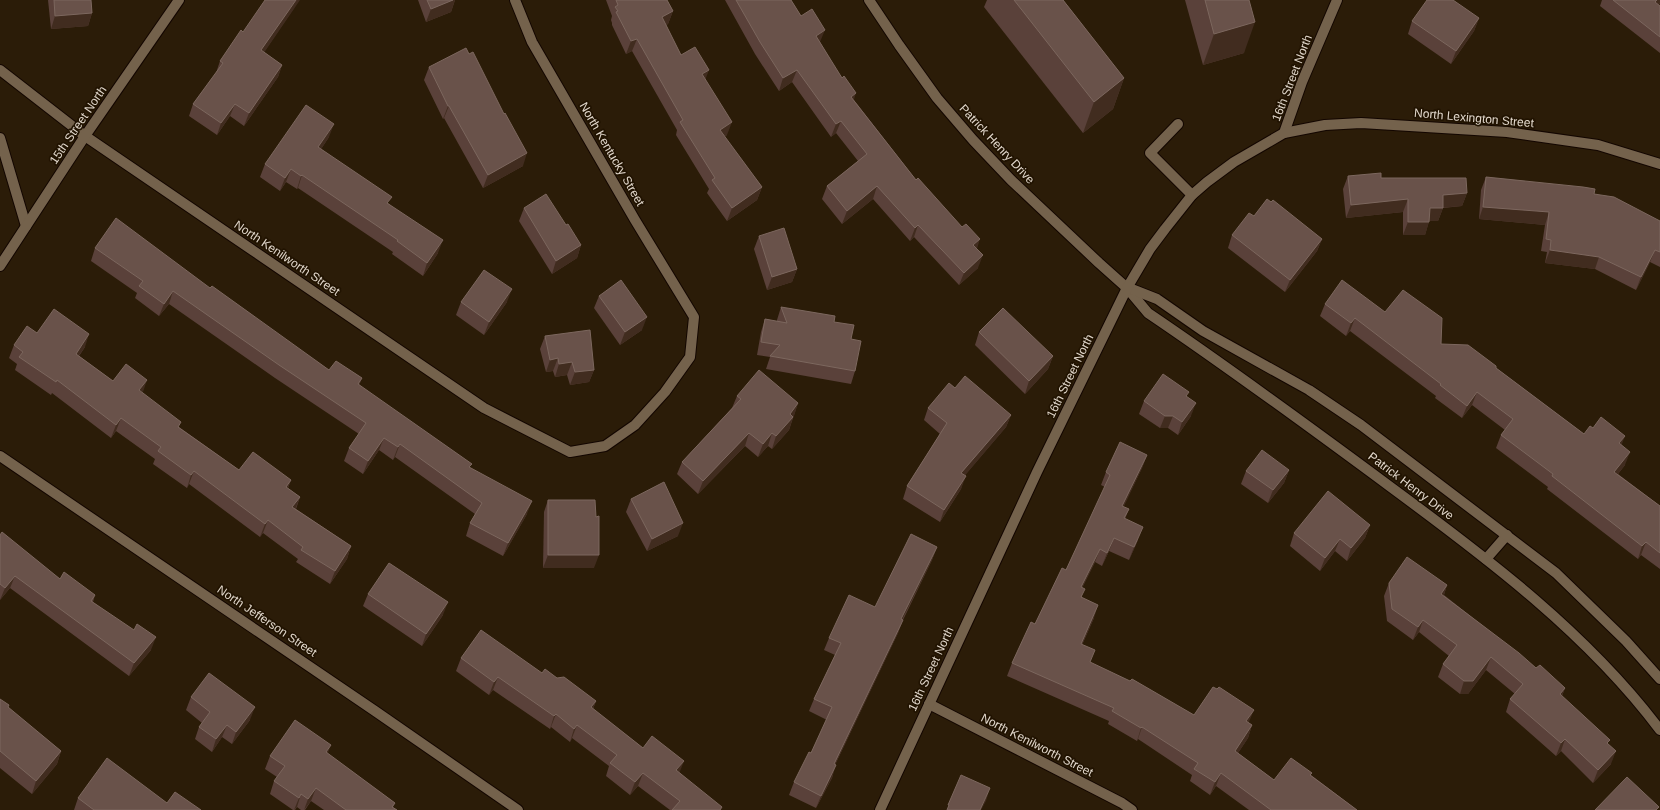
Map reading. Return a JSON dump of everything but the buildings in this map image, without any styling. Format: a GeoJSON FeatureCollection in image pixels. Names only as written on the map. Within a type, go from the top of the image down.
{"type":"FeatureCollection","features":[{"type":"Feature","properties":{"kind":"street","name":"15th Street North"},"geometry":{"type":"LineString","coordinates":[[0,266],[85,136],[179,0]]}},
{"type":"Feature","properties":{"kind":"street","name":"North Kentucky Street"},"geometry":{"type":"LineString","coordinates":[[515,0],[532,42],[635,220],[694,317],[690,357],[665,392],[635,425],[605,446],[570,452]]}},
{"type":"Feature","properties":{"kind":"street","name":"Patrick Henry Drive"},"geometry":{"type":"LineString","coordinates":[[869,0],[937,98],[973,140],[1033,201],[1099,264],[1127,288],[1148,313],[1315,430],[1486,559],[1535,599],[1601,661],[1660,730]]}},
{"type":"Feature","properties":{"kind":"street","name":"16th Street North"},"geometry":{"type":"LineString","coordinates":[[880,810],[1037,472],[1127,288],[1150,250],[1192,195],[1234,162],[1284,133],[1302,82],[1337,0]]}},
{"type":"Feature","properties":{"kind":"street","name":"North Kenilworth Street"},"geometry":{"type":"LineString","coordinates":[[0,70],[85,136],[484,408],[570,452]]}},
{"type":"Feature","properties":{"kind":"street","name":"North Lexington Street"},"geometry":{"type":"LineString","coordinates":[[1284,133],[1361,122],[1507,132],[1598,145],[1660,164]]}},
{"type":"Feature","properties":{"kind":"street"},"geometry":{"type":"LineString","coordinates":[[1178,124],[1150,153],[1192,195]]}},
{"type":"Feature","properties":{"kind":"street"},"geometry":{"type":"LineString","coordinates":[[0,138],[26,226]]}},
{"type":"Feature","properties":{"kind":"street","name":"Patrick Henry Drive"},"geometry":{"type":"LineString","coordinates":[[1127,288],[1157,299],[1203,331],[1309,390],[1361,425],[1556,573],[1626,641],[1660,679]]}},
{"type":"Feature","properties":{"kind":"street","name":"North Jefferson Street"},"geometry":{"type":"LineString","coordinates":[[0,456],[518,810]]}},
{"type":"Feature","properties":{"kind":"street"},"geometry":{"type":"LineString","coordinates":[[1486,559],[1507,535]]}},
{"type":"Feature","properties":{"kind":"street","name":"North Kenilworth Street"},"geometry":{"type":"LineString","coordinates":[[929,704],[1108,796],[1132,810]]}}]}
